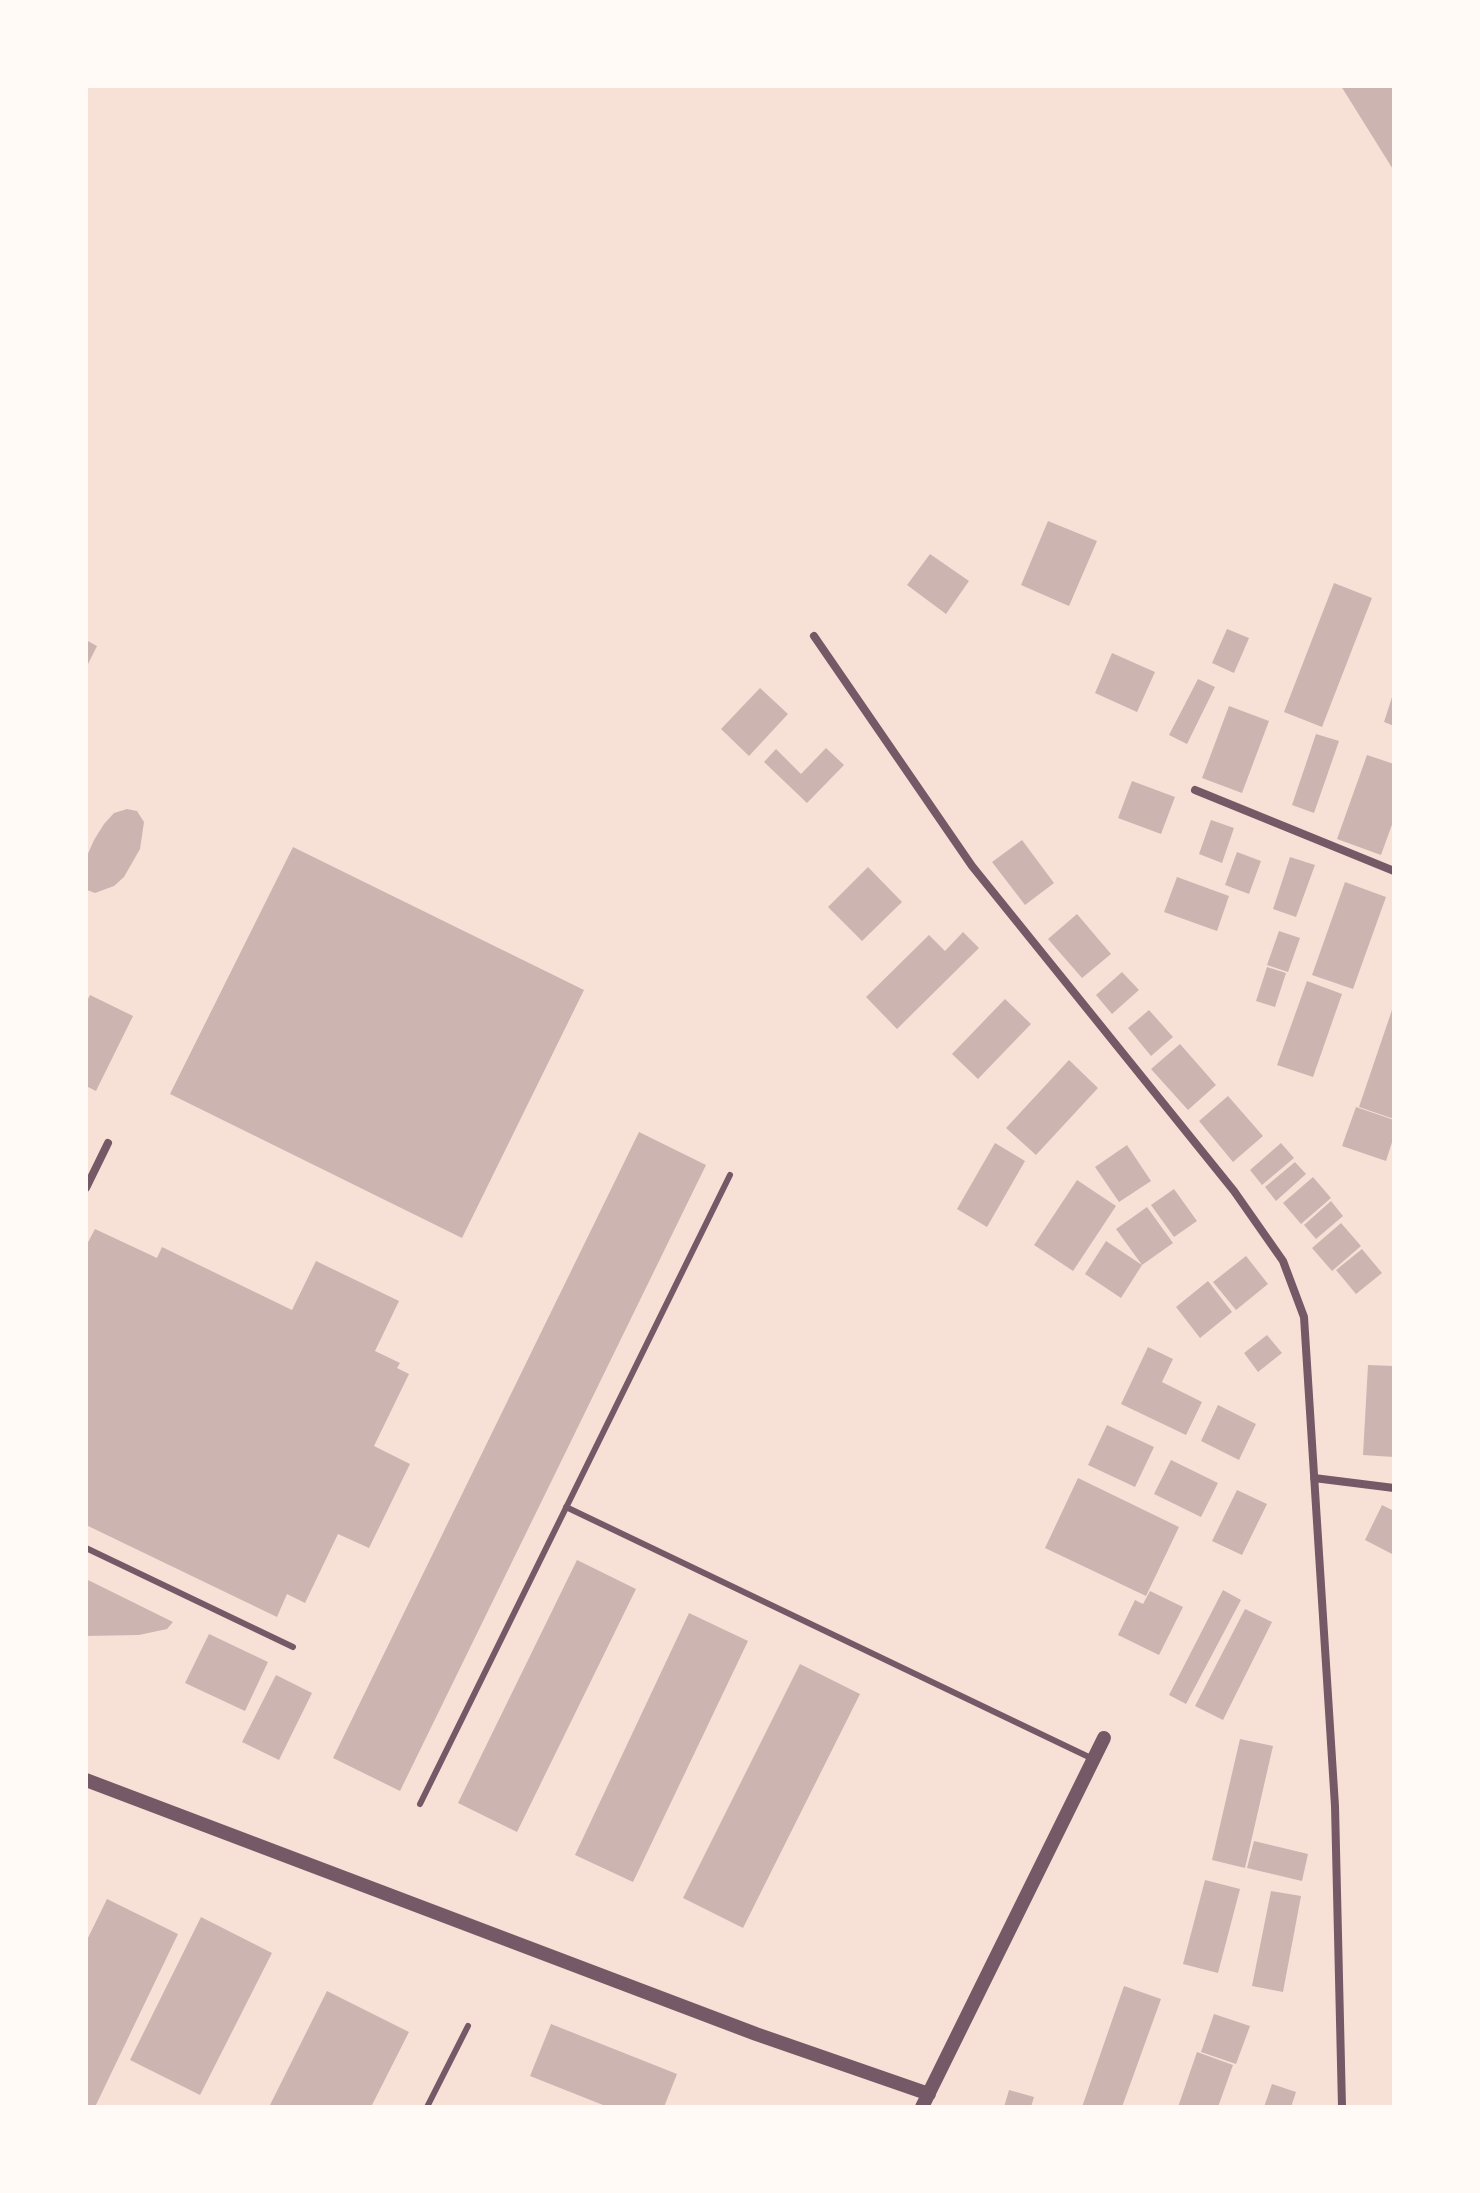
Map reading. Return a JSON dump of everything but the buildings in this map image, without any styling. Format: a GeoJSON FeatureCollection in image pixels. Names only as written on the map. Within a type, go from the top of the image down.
{"type":"FeatureCollection","features":[{"type":"Feature","properties":{"kind":"street"},"geometry":{"type":"LineString","coordinates":[[814,636],[972,866],[1234,1191],[1283,1261],[1304,1317],[1335,1806],[1342,2107]]}},
{"type":"Feature","properties":{"kind":"street"},"geometry":{"type":"LineString","coordinates":[[1195,790],[1394,871]]}},
{"type":"Feature","properties":{"kind":"street"},"geometry":{"type":"LineString","coordinates":[[86,1188],[108,1143]]}},
{"type":"Feature","properties":{"kind":"street"},"geometry":{"type":"LineString","coordinates":[[1314,1478],[1394,1488]]}},
{"type":"Feature","properties":{"kind":"street"},"geometry":{"type":"LineString","coordinates":[[86,1780],[926,2100],[1104,1738]]}},
{"type":"Feature","properties":{"kind":"lane"},"geometry":{"type":"LineString","coordinates":[[420,1804],[730,1175]]}},
{"type":"Feature","properties":{"kind":"lane"},"geometry":{"type":"LineString","coordinates":[[566,1507],[1094,1759]]}},
{"type":"Feature","properties":{"kind":"lane"},"geometry":{"type":"LineString","coordinates":[[86,1548],[293,1647]]}},
{"type":"Feature","properties":{"kind":"lane"},"geometry":{"type":"LineString","coordinates":[[427,2107],[468,2026]]}}]}
